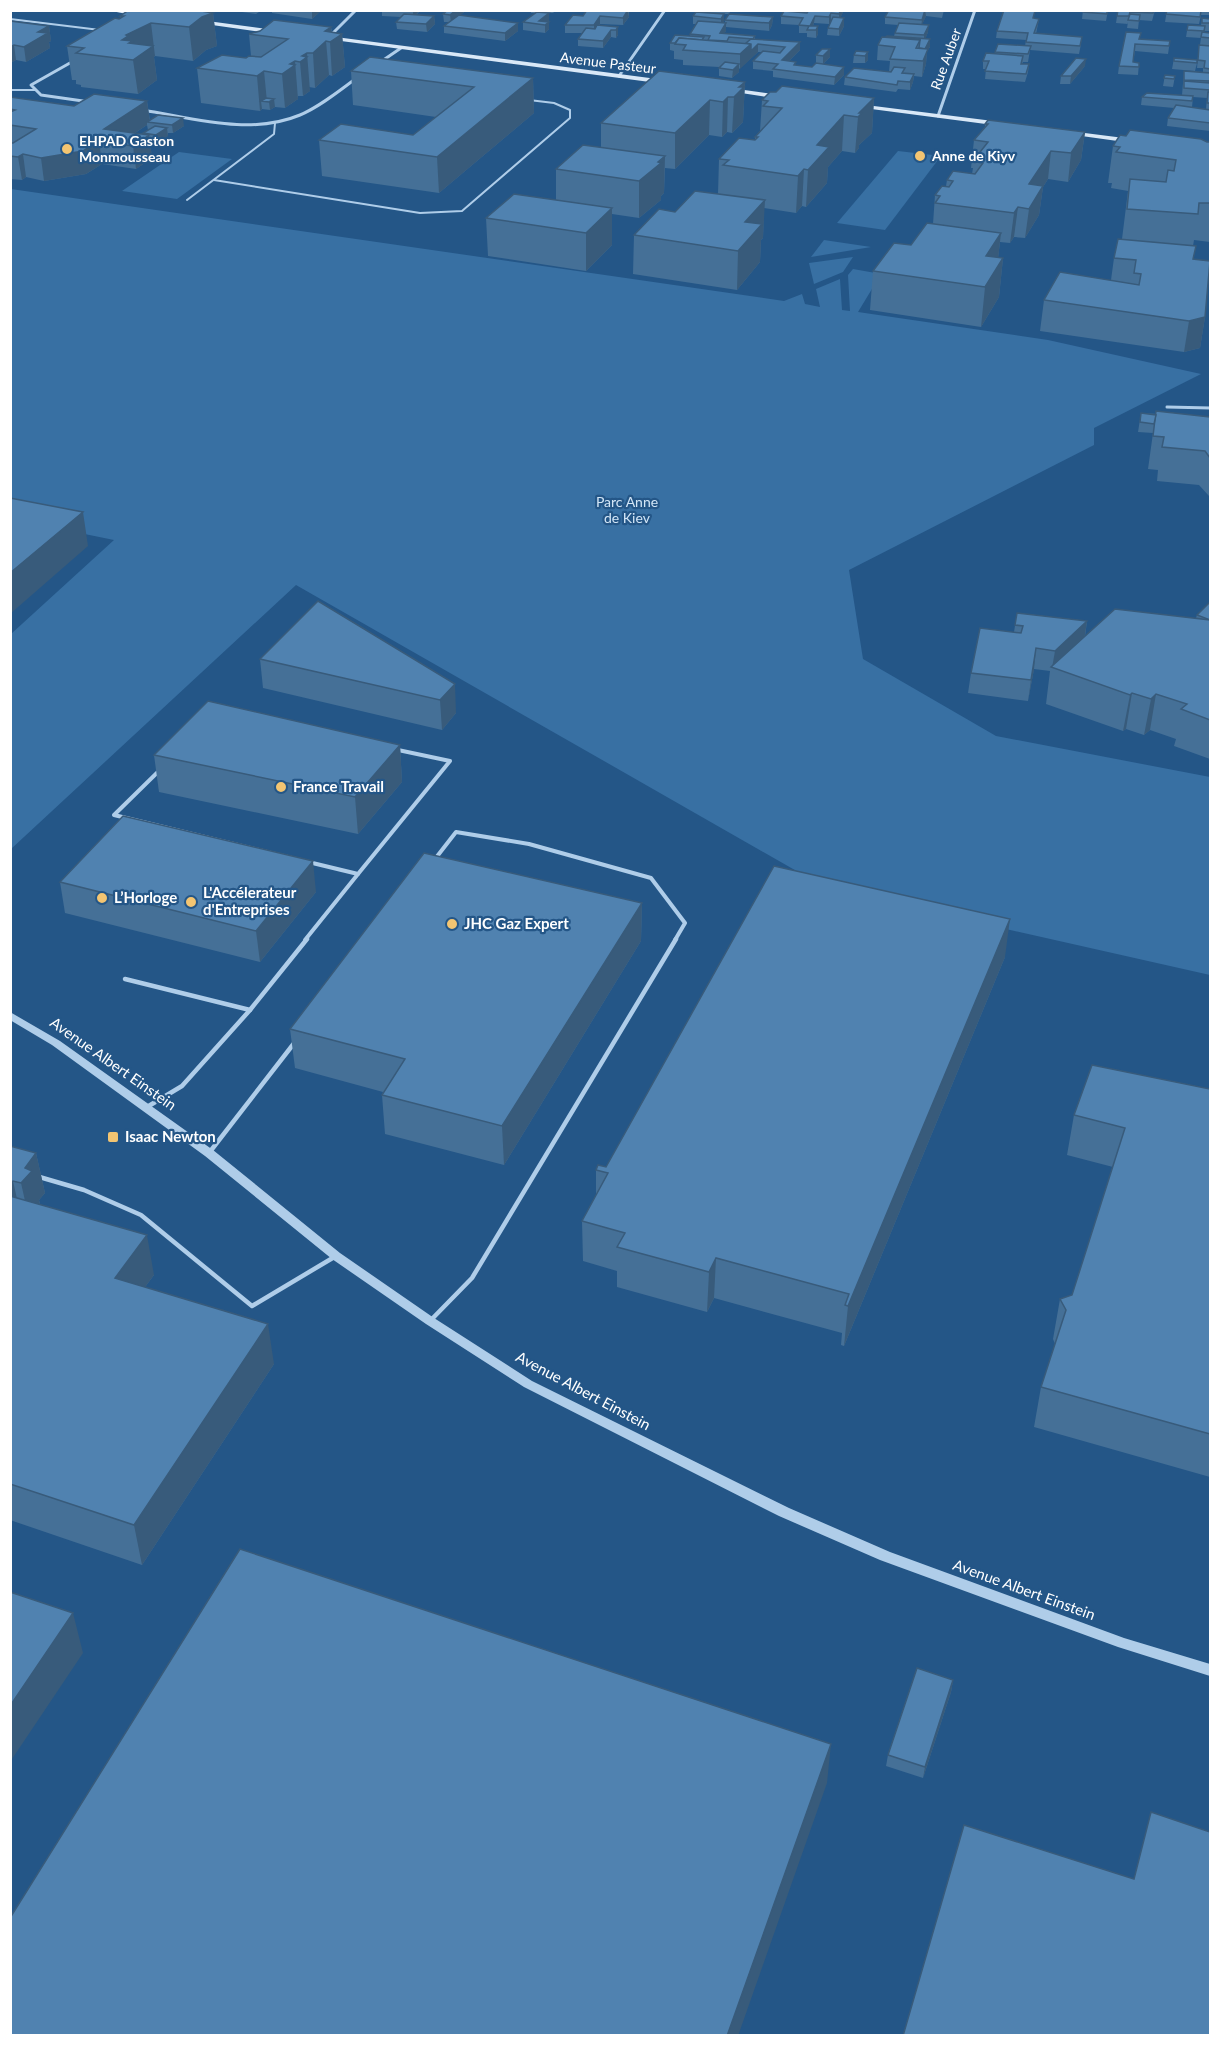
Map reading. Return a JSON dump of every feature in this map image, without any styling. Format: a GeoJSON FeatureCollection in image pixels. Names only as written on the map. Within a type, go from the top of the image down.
{"type":"FeatureCollection","features":[{"type":"Feature","properties":{"kind":"main road"},"geometry":{"type":"LineString","coordinates":[[110,10],[149,16]]}},
{"type":"Feature","properties":{"kind":"main road"},"geometry":{"type":"LineString","coordinates":[[195,21],[285,33]]}},
{"type":"Feature","properties":{"kind":"main road","name":"Avenue Pasteur"},"geometry":{"type":"LineString","coordinates":[[318,37],[674,83]]}},
{"type":"Feature","properties":{"kind":"main road"},"geometry":{"type":"LineString","coordinates":[[717,88],[795,98]]}},
{"type":"Feature","properties":{"kind":"main road"},"geometry":{"type":"LineString","coordinates":[[854,106],[1007,125]]}},
{"type":"Feature","properties":{"kind":"main road"},"geometry":{"type":"LineString","coordinates":[[1064,132],[1143,142]]}},
{"type":"Feature","properties":{"kind":"street"},"geometry":{"type":"LineString","coordinates":[[328,38],[356,10]]}},
{"type":"Feature","properties":{"kind":"street"},"geometry":{"type":"LineString","coordinates":[[619,76],[665,10]]}},
{"type":"Feature","properties":{"kind":"street","name":"Rue Auber"},"geometry":{"type":"LineString","coordinates":[[938,116],[975,10]]}},
{"type":"Feature","properties":{"kind":"street"},"geometry":{"type":"LineString","coordinates":[[375,66],[401,48]]}},
{"type":"Feature","properties":{"kind":"street"},"geometry":{"type":"LineString","coordinates":[[81,56],[31,85],[41,95],[99,103]]}},
{"type":"Feature","properties":{"kind":"street"},"geometry":{"type":"LineString","coordinates":[[134,109],[238,124],[275,123],[302,114],[366,72]]}},
{"type":"Feature","properties":{"kind":"street","name":"Avenue Albert Einstein"},"geometry":{"type":"LineString","coordinates":[[10,1015],[56,1043],[147,1107],[209,1153],[336,1256],[430,1322],[528,1384],[794,1516],[885,1556],[1123,1643],[1210,1670]]}},
{"type":"Feature","properties":{"kind":"lane"},"geometry":{"type":"LineString","coordinates":[[10,19],[110,32]]}},
{"type":"Feature","properties":{"kind":"lane"},"geometry":{"type":"LineString","coordinates":[[357,78],[369,79]]}},
{"type":"Feature","properties":{"kind":"lane"},"geometry":{"type":"LineString","coordinates":[[10,90],[36,90]]}},
{"type":"Feature","properties":{"kind":"lane"},"geometry":{"type":"LineString","coordinates":[[214,180],[420,213],[462,211],[570,118],[570,110],[554,103],[519,99]]}},
{"type":"Feature","properties":{"kind":"lane"},"geometry":{"type":"LineString","coordinates":[[186,200],[274,134],[275,123]]}},
{"type":"Feature","properties":{"kind":"lane"},"geometry":{"type":"LineString","coordinates":[[1167,407],[1210,408]]}},
{"type":"Feature","properties":{"kind":"lane"},"geometry":{"type":"LineString","coordinates":[[147,1107],[182,1086],[250,1010],[450,761],[219,712],[114,815],[358,874]]}},
{"type":"Feature","properties":{"kind":"lane"},"geometry":{"type":"LineString","coordinates":[[430,1322],[472,1278],[685,923],[651,878],[529,844],[456,832],[434,860]]}},
{"type":"Feature","properties":{"kind":"lane"},"geometry":{"type":"LineString","coordinates":[[125,980],[250,1010]]}},
{"type":"Feature","properties":{"kind":"lane"},"geometry":{"type":"LineString","coordinates":[[209,1153],[297,1040]]}},
{"type":"Feature","properties":{"kind":"lane"},"geometry":{"type":"LineString","coordinates":[[32,1174],[84,1190],[141,1215],[252,1306],[336,1256]]}},
{"type":"Feature","properties":{"kind":"green space"},"geometry":{"type":"Polygon","coordinates":[[[898,151],[941,156],[885,230],[837,223],[898,151]]]}},
{"type":"Feature","properties":{"kind":"green space"},"geometry":{"type":"Polygon","coordinates":[[[179,152],[232,159],[177,199],[122,191],[179,152]]]}},
{"type":"Feature","properties":{"kind":"green space","name":"Parc Anne de Kiev"},"geometry":{"type":"Polygon","coordinates":[[[11,189],[784,301],[802,294],[805,304],[820,307],[816,289],[840,279],[842,310],[850,311],[848,275],[853,269],[881,274],[858,312],[1048,340],[1201,374],[1094,428],[1094,445],[849,570],[863,659],[996,736],[1210,777],[1210,975],[828,889],[296,585],[11,849],[11,634],[114,540],[11,519],[11,189]]]}},
{"type":"Feature","properties":{"kind":"green space"},"geometry":{"type":"Polygon","coordinates":[[[824,240],[871,247],[811,257],[824,240]]]}},
{"type":"Feature","properties":{"kind":"green space"},"geometry":{"type":"Polygon","coordinates":[[[853,257],[843,272],[814,284],[809,263],[853,257]]]}},
{"type":"Feature","properties":{"kind":"building"},"geometry":{"type":"Polygon","coordinates":[[[129,10],[195,10],[213,13],[202,17],[189,27],[151,23],[126,35],[128,36],[122,40],[153,46],[133,60],[76,53],[84,48],[67,46],[115,18],[119,19],[129,10]]]}},
{"type":"Feature","properties":{"kind":"building"},"geometry":{"type":"Polygon","coordinates":[[[448,10],[456,10],[450,15],[443,14],[448,10]]]}},
{"type":"Feature","properties":{"kind":"building"},"geometry":{"type":"Polygon","coordinates":[[[587,10],[628,10],[623,18],[600,16],[594,25],[565,25],[573,15],[583,16],[587,10]]]}},
{"type":"Feature","properties":{"kind":"building"},"geometry":{"type":"Polygon","coordinates":[[[809,10],[841,10],[839,14],[831,13],[829,17],[815,16],[810,26],[818,26],[816,30],[807,30],[809,26],[799,25],[803,18],[781,16],[784,11],[807,13],[809,10]]]}},
{"type":"Feature","properties":{"kind":"building"},"geometry":{"type":"Polygon","coordinates":[[[889,10],[925,10],[922,20],[885,17],[889,10]]]}},
{"type":"Feature","properties":{"kind":"building"},"geometry":{"type":"Polygon","coordinates":[[[1004,10],[1035,11],[1033,18],[1039,19],[1034,33],[1082,37],[1080,46],[1026,42],[1028,33],[997,31],[1004,10]]]}},
{"type":"Feature","properties":{"kind":"building"},"geometry":{"type":"Polygon","coordinates":[[[1083,10],[1107,10],[1107,14],[1083,12],[1083,10]]]}},
{"type":"Feature","properties":{"kind":"building"},"geometry":{"type":"Polygon","coordinates":[[[1118,10],[1154,10],[1153,13],[1130,12],[1129,16],[1117,16],[1118,10]]]}},
{"type":"Feature","properties":{"kind":"building"},"geometry":{"type":"Polygon","coordinates":[[[1167,10],[1201,11],[1200,17],[1166,14],[1167,10]]]}},
{"type":"Feature","properties":{"kind":"building"},"geometry":{"type":"Polygon","coordinates":[[[537,12],[549,13],[539,21],[549,22],[545,25],[523,22],[537,12]]]}},
{"type":"Feature","properties":{"kind":"building"},"geometry":{"type":"Polygon","coordinates":[[[696,12],[724,14],[721,19],[693,16],[696,12]]]}},
{"type":"Feature","properties":{"kind":"building"},"geometry":{"type":"Polygon","coordinates":[[[404,14],[434,16],[426,24],[396,22],[404,14]]]}},
{"type":"Feature","properties":{"kind":"building"},"geometry":{"type":"Polygon","coordinates":[[[729,14],[773,17],[769,23],[725,20],[729,14]]]}},
{"type":"Feature","properties":{"kind":"building"},"geometry":{"type":"Polygon","coordinates":[[[1130,14],[1140,15],[1139,21],[1128,20],[1130,14]]]}},
{"type":"Feature","properties":{"kind":"building"},"geometry":{"type":"Polygon","coordinates":[[[459,15],[518,23],[505,33],[444,26],[459,15]]]}},
{"type":"Feature","properties":{"kind":"building"},"geometry":{"type":"Polygon","coordinates":[[[833,17],[844,18],[839,29],[828,28],[833,17]]]}},
{"type":"Feature","properties":{"kind":"building"},"geometry":{"type":"Polygon","coordinates":[[[1202,18],[1210,19],[1210,23],[1202,23],[1202,18]]]}},
{"type":"Feature","properties":{"kind":"building"},"geometry":{"type":"Polygon","coordinates":[[[274,20],[331,27],[325,31],[342,34],[330,42],[326,41],[313,53],[302,56],[307,57],[300,62],[295,61],[290,64],[295,65],[282,74],[264,71],[257,76],[197,68],[222,55],[261,57],[288,39],[249,34],[260,31],[274,20]]]}},
{"type":"Feature","properties":{"kind":"building"},"geometry":{"type":"Polygon","coordinates":[[[10,21],[49,26],[38,32],[48,33],[24,47],[14,45],[10,47],[10,21]]]}},
{"type":"Feature","properties":{"kind":"building"},"geometry":{"type":"Polygon","coordinates":[[[698,21],[726,23],[720,33],[755,36],[753,39],[729,37],[727,41],[708,40],[710,36],[690,34],[698,21]]]}},
{"type":"Feature","properties":{"kind":"building"},"geometry":{"type":"Polygon","coordinates":[[[899,23],[929,25],[924,35],[895,33],[899,23]]]}},
{"type":"Feature","properties":{"kind":"building"},"geometry":{"type":"Polygon","coordinates":[[[597,25],[618,27],[616,30],[611,30],[603,41],[578,39],[586,28],[595,29],[597,25]]]}},
{"type":"Feature","properties":{"kind":"building"},"geometry":{"type":"Polygon","coordinates":[[[1188,25],[1205,26],[1204,31],[1187,30],[1188,25]]]}},
{"type":"Feature","properties":{"kind":"building"},"geometry":{"type":"Polygon","coordinates":[[[1126,32],[1141,33],[1139,39],[1170,41],[1169,46],[1135,44],[1133,62],[1139,63],[1139,67],[1119,66],[1126,32]]]}},
{"type":"Feature","properties":{"kind":"building"},"geometry":{"type":"Polygon","coordinates":[[[1202,32],[1210,33],[1210,38],[1201,37],[1202,32]]]}},
{"type":"Feature","properties":{"kind":"building"},"geometry":{"type":"Polygon","coordinates":[[[675,35],[704,37],[702,40],[679,38],[675,43],[670,43],[675,35]]]}},
{"type":"Feature","properties":{"kind":"building"},"geometry":{"type":"Polygon","coordinates":[[[887,36],[930,39],[925,49],[919,48],[920,40],[887,36]]]}},
{"type":"Feature","properties":{"kind":"building"},"geometry":{"type":"Polygon","coordinates":[[[882,37],[920,40],[916,48],[928,49],[923,61],[890,59],[895,47],[878,45],[882,37]]]}},
{"type":"Feature","properties":{"kind":"building"},"geometry":{"type":"Polygon","coordinates":[[[679,38],[751,44],[740,54],[683,50],[686,45],[675,44],[679,38]]]}},
{"type":"Feature","properties":{"kind":"building"},"geometry":{"type":"Polygon","coordinates":[[[751,39],[800,42],[782,60],[796,62],[794,65],[812,67],[816,63],[844,67],[835,77],[773,69],[778,64],[753,61],[763,51],[780,53],[785,47],[758,44],[751,51],[751,44],[746,43],[751,39]]]}},
{"type":"Feature","properties":{"kind":"building"},"geometry":{"type":"Polygon","coordinates":[[[998,44],[1031,46],[1028,54],[995,52],[998,44]]]}},
{"type":"Feature","properties":{"kind":"building"},"geometry":{"type":"Polygon","coordinates":[[[1199,45],[1210,46],[1210,69],[1204,68],[1205,61],[1198,60],[1199,45]]]}},
{"type":"Feature","properties":{"kind":"building"},"geometry":{"type":"Polygon","coordinates":[[[822,49],[830,49],[823,56],[816,55],[822,49]]]}},
{"type":"Feature","properties":{"kind":"building"},"geometry":{"type":"Polygon","coordinates":[[[856,51],[868,52],[865,56],[854,55],[856,51]]]}},
{"type":"Feature","properties":{"kind":"building"},"geometry":{"type":"Polygon","coordinates":[[[986,53],[1023,56],[1021,64],[1029,64],[1026,74],[985,71],[989,61],[983,61],[986,53]]]}},
{"type":"Feature","properties":{"kind":"building"},"geometry":{"type":"Polygon","coordinates":[[[370,57],[533,78],[437,157],[319,140],[341,124],[413,135],[474,87],[351,71],[370,57]]]}},
{"type":"Feature","properties":{"kind":"building"},"geometry":{"type":"Polygon","coordinates":[[[1076,58],[1086,59],[1071,76],[1061,76],[1076,58]]]}},
{"type":"Feature","properties":{"kind":"building"},"geometry":{"type":"Polygon","coordinates":[[[1174,58],[1197,60],[1197,63],[1174,61],[1174,58]]]}},
{"type":"Feature","properties":{"kind":"building"},"geometry":{"type":"Polygon","coordinates":[[[725,62],[739,64],[733,70],[719,68],[725,62]]]}},
{"type":"Feature","properties":{"kind":"building"},"geometry":{"type":"Polygon","coordinates":[[[894,67],[905,68],[902,73],[914,74],[910,82],[898,81],[897,85],[845,77],[854,68],[891,72],[894,67]]]}},
{"type":"Feature","properties":{"kind":"building"},"geometry":{"type":"Polygon","coordinates":[[[659,71],[745,82],[739,87],[744,87],[734,97],[728,97],[723,102],[710,100],[675,133],[601,123],[659,71]]]}},
{"type":"Feature","properties":{"kind":"building"},"geometry":{"type":"Polygon","coordinates":[[[1184,71],[1210,73],[1210,81],[1184,80],[1184,71]]]}},
{"type":"Feature","properties":{"kind":"building"},"geometry":{"type":"Polygon","coordinates":[[[1165,75],[1175,76],[1174,79],[1164,78],[1165,75]]]}},
{"type":"Feature","properties":{"kind":"building"},"geometry":{"type":"Polygon","coordinates":[[[1184,81],[1210,83],[1210,90],[1184,88],[1184,81]]]}},
{"type":"Feature","properties":{"kind":"building"},"geometry":{"type":"Polygon","coordinates":[[[782,86],[874,98],[859,113],[862,113],[858,117],[844,115],[817,145],[829,147],[808,170],[804,169],[798,176],[723,165],[729,160],[719,159],[739,138],[755,140],[758,137],[755,137],[782,108],[763,106],[768,101],[762,100],[770,92],[776,92],[782,86]]]}},
{"type":"Feature","properties":{"kind":"building"},"geometry":{"type":"Polygon","coordinates":[[[1208,92],[1210,92],[1210,103],[1207,103],[1208,92]]]}},
{"type":"Feature","properties":{"kind":"building"},"geometry":{"type":"Polygon","coordinates":[[[1147,93],[1193,96],[1192,101],[1142,97],[1147,93]]]}},
{"type":"Feature","properties":{"kind":"building"},"geometry":{"type":"Polygon","coordinates":[[[94,94],[147,101],[104,129],[149,135],[133,146],[99,141],[83,151],[41,158],[23,154],[18,157],[10,156],[10,143],[36,129],[10,125],[10,112],[15,110],[10,109],[10,97],[74,106],[94,94]]]}},
{"type":"Feature","properties":{"kind":"building"},"geometry":{"type":"Polygon","coordinates":[[[266,98],[274,99],[269,102],[261,101],[266,98]]]}},
{"type":"Feature","properties":{"kind":"building"},"geometry":{"type":"Polygon","coordinates":[[[1176,105],[1210,110],[1210,123],[1168,118],[1176,105]]]}},
{"type":"Feature","properties":{"kind":"building"},"geometry":{"type":"Polygon","coordinates":[[[158,115],[183,118],[172,125],[147,122],[158,115]]]}},
{"type":"Feature","properties":{"kind":"building"},"geometry":{"type":"Polygon","coordinates":[[[988,120],[1085,132],[1071,153],[1051,151],[1029,184],[1043,186],[1029,209],[1018,207],[1014,213],[935,203],[940,196],[935,195],[942,186],[949,187],[953,181],[947,180],[953,171],[975,174],[983,163],[973,161],[988,142],[974,140],[988,124],[985,124],[988,120]]]}},
{"type":"Feature","properties":{"kind":"building"},"geometry":{"type":"Polygon","coordinates":[[[155,126],[167,128],[156,135],[143,133],[155,126]]]}},
{"type":"Feature","properties":{"kind":"building"},"geometry":{"type":"Polygon","coordinates":[[[1130,130],[1210,142],[1210,203],[1199,203],[1198,214],[1127,209],[1130,179],[1166,182],[1168,170],[1174,171],[1176,160],[1116,152],[1120,147],[1113,146],[1120,135],[1126,136],[1130,130]]]}},
{"type":"Feature","properties":{"kind":"building"},"geometry":{"type":"Polygon","coordinates":[[[583,145],[665,156],[658,162],[661,163],[639,181],[556,169],[583,145]]]}},
{"type":"Feature","properties":{"kind":"building"},"geometry":{"type":"Polygon","coordinates":[[[695,191],[765,200],[745,222],[762,224],[738,251],[634,235],[659,209],[675,212],[695,191]]]}},
{"type":"Feature","properties":{"kind":"building"},"geometry":{"type":"Polygon","coordinates":[[[514,194],[612,208],[586,233],[486,218],[514,194]]]}},
{"type":"Feature","properties":{"kind":"building"},"geometry":{"type":"Polygon","coordinates":[[[927,223],[1001,233],[986,256],[1003,258],[985,287],[873,271],[894,243],[911,245],[927,223]]]}},
{"type":"Feature","properties":{"kind":"building"},"geometry":{"type":"Polygon","coordinates":[[[1118,239],[1196,246],[1193,259],[1210,261],[1205,317],[1189,321],[1044,300],[1060,272],[1139,285],[1141,274],[1134,273],[1136,260],[1114,258],[1118,239]]]}},
{"type":"Feature","properties":{"kind":"building"},"geometry":{"type":"Polygon","coordinates":[[[1156,411],[1210,417],[1210,458],[1205,451],[1162,447],[1164,437],[1153,436],[1156,411]]]}},
{"type":"Feature","properties":{"kind":"building"},"geometry":{"type":"Polygon","coordinates":[[[1141,413],[1156,415],[1154,424],[1140,422],[1141,413]]]}},
{"type":"Feature","properties":{"kind":"building"},"geometry":{"type":"Polygon","coordinates":[[[10,498],[83,512],[10,573],[10,498]]]}},
{"type":"Feature","properties":{"kind":"building"},"geometry":{"type":"Polygon","coordinates":[[[318,601],[455,684],[440,700],[260,659],[318,601]]]}},
{"type":"Feature","properties":{"kind":"building"},"geometry":{"type":"Polygon","coordinates":[[[1210,602],[1210,620],[1197,615],[1210,602]]]}},
{"type":"Feature","properties":{"kind":"building"},"geometry":{"type":"Polygon","coordinates":[[[1115,609],[1210,620],[1210,720],[1181,709],[1187,704],[1156,694],[1151,699],[1132,693],[1130,695],[1051,667],[1115,609]]]}},
{"type":"Feature","properties":{"kind":"building"},"geometry":{"type":"Polygon","coordinates":[[[1017,613],[1087,621],[1055,651],[1036,648],[1031,680],[971,673],[980,628],[1021,633],[1023,626],[1015,625],[1017,613]]]}},
{"type":"Feature","properties":{"kind":"building"},"geometry":{"type":"Polygon","coordinates":[[[208,701],[400,745],[355,797],[154,755],[208,701]]]}},
{"type":"Feature","properties":{"kind":"building"},"geometry":{"type":"Polygon","coordinates":[[[123,816],[313,861],[256,931],[60,882],[123,816]]]}},
{"type":"Feature","properties":{"kind":"building"},"geometry":{"type":"Polygon","coordinates":[[[424,853],[642,903],[502,1126],[382,1095],[405,1059],[290,1029],[424,853]]]}},
{"type":"Feature","properties":{"kind":"building"},"geometry":{"type":"Polygon","coordinates":[[[774,866],[1010,919],[848,1306],[845,1305],[849,1294],[716,1258],[709,1272],[617,1247],[625,1233],[582,1221],[608,1173],[596,1170],[598,1165],[606,1167],[774,866]]]}},
{"type":"Feature","properties":{"kind":"building"},"geometry":{"type":"Polygon","coordinates":[[[1092,1065],[1210,1089],[1210,1434],[1041,1387],[1066,1310],[1060,1299],[1072,1295],[1125,1128],[1074,1115],[1092,1065]]]}},
{"type":"Feature","properties":{"kind":"building"},"geometry":{"type":"Polygon","coordinates":[[[10,1146],[36,1153],[25,1168],[32,1171],[21,1183],[13,1181],[10,1184],[10,1146]]]}},
{"type":"Feature","properties":{"kind":"building"},"geometry":{"type":"Polygon","coordinates":[[[10,1196],[147,1235],[115,1278],[268,1324],[134,1525],[10,1484],[10,1196]]]}},
{"type":"Feature","properties":{"kind":"building"},"geometry":{"type":"Polygon","coordinates":[[[240,1549],[831,1744],[727,2036],[10,2036],[10,1918],[240,1549]]]}},
{"type":"Feature","properties":{"kind":"building"},"geometry":{"type":"Polygon","coordinates":[[[10,1592],[73,1613],[10,1706],[10,1592]]]}},
{"type":"Feature","properties":{"kind":"building"},"geometry":{"type":"Polygon","coordinates":[[[917,1668],[953,1680],[925,1767],[888,1755],[917,1668]]]}},
{"type":"Feature","properties":{"kind":"building"},"geometry":{"type":"Polygon","coordinates":[[[1151,1812],[1210,1832],[1210,2036],[903,2036],[964,1825],[1134,1879],[1151,1812]]]}},
{"type":"Feature","properties":{"kind":"place","name":"EHPAD Gaston Monmousseau"},"geometry":{"type":"Point","coordinates":[67,149]}},
{"type":"Feature","properties":{"kind":"place","name":"Anne de Kiyv"},"geometry":{"type":"Point","coordinates":[920,156]}},
{"type":"Feature","properties":{"kind":"place","name":"France Travail"},"geometry":{"type":"Point","coordinates":[281,787]}},
{"type":"Feature","properties":{"kind":"place","name":"L’Horloge"},"geometry":{"type":"Point","coordinates":[102,898]}},
{"type":"Feature","properties":{"kind":"place","name":"L'Accélerateur d'Entreprises"},"geometry":{"type":"Point","coordinates":[191,902]}},
{"type":"Feature","properties":{"kind":"place","name":"JHC Gaz Expert"},"geometry":{"type":"Point","coordinates":[452,924]}},
{"type":"Feature","properties":{"kind":"place","name":"Isaac Newton"},"geometry":{"type":"Point","coordinates":[113,1137]}}]}
